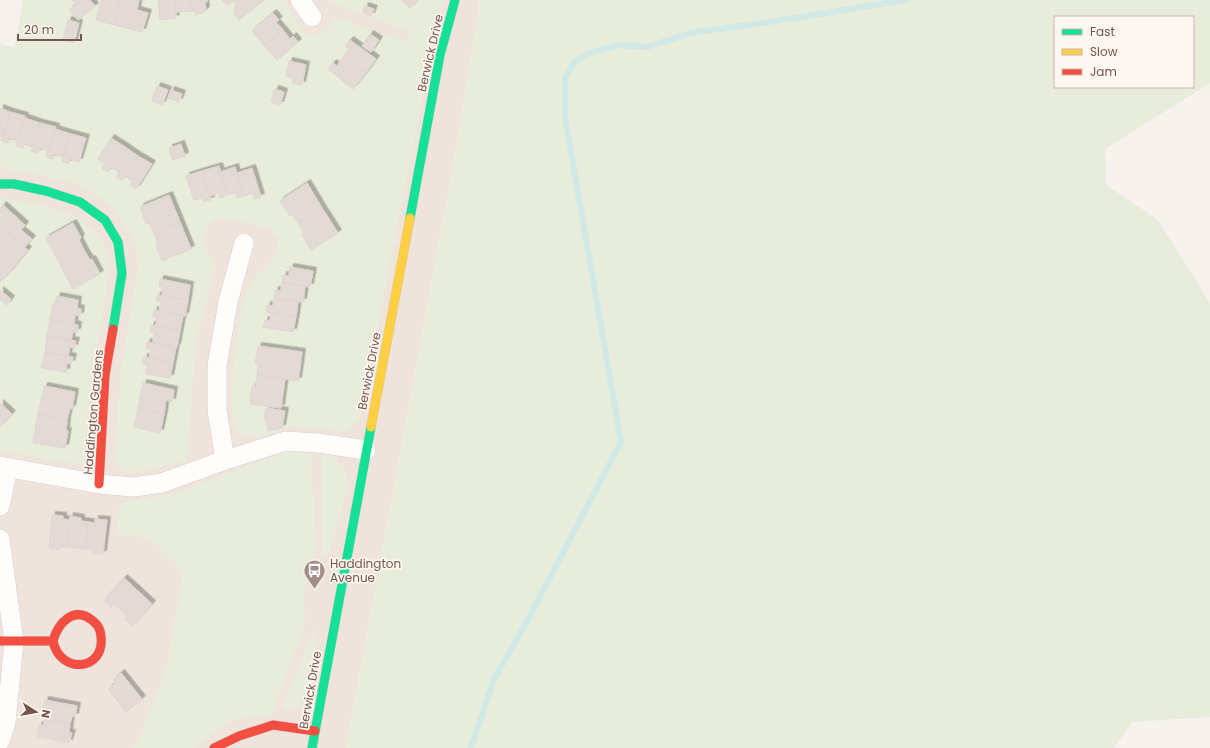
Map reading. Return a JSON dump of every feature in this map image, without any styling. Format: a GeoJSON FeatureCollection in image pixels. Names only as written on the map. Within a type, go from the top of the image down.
{"type":"FeatureCollection","features":[{"type":"Feature","properties":{"kind":"street"},"geometry":{"type":"LineString","coordinates":[[300,0],[312,17]]}},
{"type":"Feature","properties":{"kind":"street","name":"Berwick Drive"},"geometry":{"type":"LineString","coordinates":[[312,748],[440,55],[455,0]]}},
{"type":"Feature","properties":{"kind":"street","name":"Haddington Gardens"},"geometry":{"type":"LineString","coordinates":[[0,184],[21,185],[80,202],[105,220],[118,242],[122,274],[105,375],[99,484]]}},
{"type":"Feature","properties":{"kind":"street"},"geometry":{"type":"LineString","coordinates":[[225,460],[218,410],[217,366],[228,302],[244,243]]}},
{"type":"Feature","properties":{"kind":"street"},"geometry":{"type":"LineString","coordinates":[[0,506],[4,467],[99,484],[133,487],[162,482],[225,460],[286,442],[318,443],[366,450]]}},
{"type":"Feature","properties":{"kind":"street"},"geometry":{"type":"LineString","coordinates":[[0,539],[7,642],[6,722],[0,741]]}},
{"type":"Feature","properties":{"kind":"street"},"geometry":{"type":"LineString","coordinates":[[72,616],[83,616],[93,621],[100,629],[103,640],[101,651],[94,660],[84,665],[73,665],[63,661],[56,652],[53,641],[55,630],[62,621],[72,616]]}},
{"type":"Feature","properties":{"kind":"street"},"geometry":{"type":"LineString","coordinates":[[7,642],[53,641]]}},
{"type":"Feature","properties":{"kind":"street"},"geometry":{"type":"LineString","coordinates":[[214,748],[239,736],[273,725],[315,731]]}},
{"type":"Feature","properties":{"kind":"shaded area"},"geometry":{"type":"Polygon","coordinates":[[[23,0],[480,0],[452,171],[346,748],[0,748],[0,44],[15,48],[23,0]]]}},
{"type":"Feature","properties":{"kind":"green space"},"geometry":{"type":"Polygon","coordinates":[[[23,0],[285,0],[301,30],[312,36],[326,30],[336,18],[406,42],[411,32],[332,3],[329,0],[444,0],[436,26],[360,418],[346,432],[289,425],[267,436],[237,434],[231,414],[233,370],[241,309],[247,290],[257,276],[277,254],[279,240],[269,229],[229,218],[214,220],[204,232],[204,248],[216,264],[196,342],[187,460],[134,473],[121,470],[115,459],[121,369],[138,265],[134,239],[109,204],[76,183],[3,169],[0,165],[0,44],[15,48],[23,0]]]}},
{"type":"Feature","properties":{"kind":"green space"},"geometry":{"type":"Polygon","coordinates":[[[480,0],[1210,0],[1210,83],[1105,149],[1106,185],[1158,220],[1210,303],[1210,717],[1132,722],[1114,748],[346,748],[452,171],[480,0]]]}},
{"type":"Feature","properties":{"kind":"green space"},"geometry":{"type":"Polygon","coordinates":[[[0,198],[42,205],[75,216],[99,235],[109,258],[106,293],[90,385],[84,465],[0,451],[0,198]]]}},
{"type":"Feature","properties":{"kind":"green space"},"geometry":{"type":"Polygon","coordinates":[[[289,450],[311,454],[316,555],[304,592],[305,623],[272,714],[232,720],[195,748],[134,748],[141,734],[167,665],[183,571],[149,538],[117,534],[120,503],[173,494],[289,450]]]}},
{"type":"Feature","properties":{"kind":"green space"},"geometry":{"type":"Polygon","coordinates":[[[322,454],[332,456],[344,468],[348,488],[328,555],[322,554],[322,454]]]}},
{"type":"Feature","properties":{"kind":"green space"},"geometry":{"type":"Polygon","coordinates":[[[316,625],[316,662],[307,699],[295,710],[281,709],[316,625]]]}},
{"type":"Feature","properties":{"kind":"building"},"geometry":{"type":"Polygon","coordinates":[[[72,0],[81,0],[75,4],[72,0]]]}},
{"type":"Feature","properties":{"kind":"building"},"geometry":{"type":"Polygon","coordinates":[[[81,0],[90,0],[95,6],[78,20],[69,10],[81,0]]]}},
{"type":"Feature","properties":{"kind":"building"},"geometry":{"type":"Polygon","coordinates":[[[101,0],[120,0],[114,25],[96,20],[101,0]]]}},
{"type":"Feature","properties":{"kind":"building"},"geometry":{"type":"Polygon","coordinates":[[[120,0],[139,0],[137,10],[148,13],[142,32],[114,25],[120,0]]]}},
{"type":"Feature","properties":{"kind":"building"},"geometry":{"type":"Polygon","coordinates":[[[158,0],[175,0],[176,18],[160,20],[158,0]]]}},
{"type":"Feature","properties":{"kind":"building"},"geometry":{"type":"Polygon","coordinates":[[[175,0],[191,0],[193,11],[176,12],[175,0]]]}},
{"type":"Feature","properties":{"kind":"building"},"geometry":{"type":"Polygon","coordinates":[[[191,0],[207,0],[207,2],[205,2],[206,10],[203,13],[196,14],[193,11],[191,0]]]}},
{"type":"Feature","properties":{"kind":"building"},"geometry":{"type":"Polygon","coordinates":[[[222,0],[235,0],[230,4],[226,4],[222,0]]]}},
{"type":"Feature","properties":{"kind":"building"},"geometry":{"type":"Polygon","coordinates":[[[236,0],[264,0],[239,20],[234,14],[236,0]]]}},
{"type":"Feature","properties":{"kind":"building"},"geometry":{"type":"Polygon","coordinates":[[[401,0],[418,0],[410,8],[401,0]]]}},
{"type":"Feature","properties":{"kind":"building"},"geometry":{"type":"Polygon","coordinates":[[[365,6],[374,9],[371,16],[363,13],[365,6]]]}},
{"type":"Feature","properties":{"kind":"building"},"geometry":{"type":"Polygon","coordinates":[[[273,13],[279,20],[276,22],[283,30],[264,46],[252,31],[273,13]]]}},
{"type":"Feature","properties":{"kind":"building"},"geometry":{"type":"Polygon","coordinates":[[[68,20],[79,23],[74,43],[63,40],[68,20]]]}},
{"type":"Feature","properties":{"kind":"building"},"geometry":{"type":"Polygon","coordinates":[[[283,30],[290,39],[293,36],[298,42],[277,60],[264,46],[283,30]]]}},
{"type":"Feature","properties":{"kind":"building"},"geometry":{"type":"Polygon","coordinates":[[[370,34],[379,40],[371,52],[362,46],[370,34]]]}},
{"type":"Feature","properties":{"kind":"building"},"geometry":{"type":"Polygon","coordinates":[[[350,40],[376,59],[365,74],[343,57],[349,49],[345,46],[350,40]]]}},
{"type":"Feature","properties":{"kind":"building"},"geometry":{"type":"Polygon","coordinates":[[[343,57],[365,74],[353,89],[328,69],[333,63],[337,66],[343,57]]]}},
{"type":"Feature","properties":{"kind":"building"},"geometry":{"type":"Polygon","coordinates":[[[289,61],[306,65],[302,85],[292,83],[293,78],[286,76],[289,61]]]}},
{"type":"Feature","properties":{"kind":"building"},"geometry":{"type":"Polygon","coordinates":[[[157,86],[168,90],[162,105],[152,101],[157,86]]]}},
{"type":"Feature","properties":{"kind":"building"},"geometry":{"type":"Polygon","coordinates":[[[275,89],[284,92],[280,105],[271,102],[275,89]]]}},
{"type":"Feature","properties":{"kind":"building"},"geometry":{"type":"Polygon","coordinates":[[[171,90],[182,94],[179,102],[168,98],[171,90]]]}},
{"type":"Feature","properties":{"kind":"building"},"geometry":{"type":"Polygon","coordinates":[[[0,108],[10,112],[3,137],[0,136],[0,108]]]}},
{"type":"Feature","properties":{"kind":"building"},"geometry":{"type":"Polygon","coordinates":[[[10,112],[25,116],[18,141],[9,138],[8,143],[1,141],[10,112]]]}},
{"type":"Feature","properties":{"kind":"building"},"geometry":{"type":"Polygon","coordinates":[[[25,118],[40,123],[32,147],[24,144],[23,148],[16,146],[25,118]]]}},
{"type":"Feature","properties":{"kind":"building"},"geometry":{"type":"Polygon","coordinates":[[[40,123],[56,127],[48,151],[39,148],[38,153],[31,151],[40,123]]]}},
{"type":"Feature","properties":{"kind":"building"},"geometry":{"type":"Polygon","coordinates":[[[55,129],[71,134],[63,157],[54,154],[53,159],[46,157],[55,129]]]}},
{"type":"Feature","properties":{"kind":"building"},"geometry":{"type":"Polygon","coordinates":[[[71,134],[86,138],[79,162],[70,159],[68,164],[62,162],[71,134]]]}},
{"type":"Feature","properties":{"kind":"building"},"geometry":{"type":"Polygon","coordinates":[[[111,138],[125,147],[108,172],[102,168],[105,163],[98,159],[111,138]]]}},
{"type":"Feature","properties":{"kind":"building"},"geometry":{"type":"Polygon","coordinates":[[[181,144],[185,156],[172,160],[169,148],[181,144]]]}},
{"type":"Feature","properties":{"kind":"building"},"geometry":{"type":"Polygon","coordinates":[[[125,147],[138,156],[122,181],[116,177],[119,172],[111,167],[125,147]]]}},
{"type":"Feature","properties":{"kind":"building"},"geometry":{"type":"Polygon","coordinates":[[[138,156],[152,164],[136,189],[130,185],[133,181],[125,176],[138,156]]]}},
{"type":"Feature","properties":{"kind":"building"},"geometry":{"type":"Polygon","coordinates":[[[219,166],[227,195],[220,198],[219,193],[210,196],[202,171],[219,166]]]}},
{"type":"Feature","properties":{"kind":"building"},"geometry":{"type":"Polygon","coordinates":[[[235,167],[244,196],[237,198],[236,193],[227,195],[220,172],[235,167]]]}},
{"type":"Feature","properties":{"kind":"building"},"geometry":{"type":"Polygon","coordinates":[[[252,168],[261,197],[254,199],[253,193],[244,196],[237,173],[252,168]]]}},
{"type":"Feature","properties":{"kind":"building"},"geometry":{"type":"Polygon","coordinates":[[[202,171],[211,200],[204,202],[203,198],[194,200],[186,176],[202,171]]]}},
{"type":"Feature","properties":{"kind":"building"},"geometry":{"type":"Polygon","coordinates":[[[307,183],[322,208],[298,223],[292,214],[290,216],[280,201],[307,183]]]}},
{"type":"Feature","properties":{"kind":"building"},"geometry":{"type":"Polygon","coordinates":[[[169,195],[180,222],[154,233],[149,223],[146,224],[140,207],[169,195]]]}},
{"type":"Feature","properties":{"kind":"building"},"geometry":{"type":"Polygon","coordinates":[[[3,205],[25,225],[21,230],[32,239],[25,247],[0,225],[0,218],[3,216],[0,213],[0,209],[3,205]]]}},
{"type":"Feature","properties":{"kind":"building"},"geometry":{"type":"Polygon","coordinates":[[[322,208],[338,233],[311,250],[302,235],[304,233],[298,223],[322,208]]]}},
{"type":"Feature","properties":{"kind":"building"},"geometry":{"type":"Polygon","coordinates":[[[180,222],[191,249],[162,261],[156,245],[158,244],[154,233],[180,222]]]}},
{"type":"Feature","properties":{"kind":"building"},"geometry":{"type":"Polygon","coordinates":[[[73,223],[81,238],[79,240],[84,250],[59,263],[46,238],[73,223]]]}},
{"type":"Feature","properties":{"kind":"building"},"geometry":{"type":"Polygon","coordinates":[[[0,225],[28,250],[18,262],[0,246],[0,225]]]}},
{"type":"Feature","properties":{"kind":"building"},"geometry":{"type":"Polygon","coordinates":[[[0,246],[18,262],[8,274],[0,267],[0,246]]]}},
{"type":"Feature","properties":{"kind":"building"},"geometry":{"type":"Polygon","coordinates":[[[84,250],[90,260],[92,259],[100,274],[73,289],[59,263],[84,250]]]}},
{"type":"Feature","properties":{"kind":"building"},"geometry":{"type":"Polygon","coordinates":[[[0,267],[8,274],[0,282],[0,267]]]}},
{"type":"Feature","properties":{"kind":"building"},"geometry":{"type":"Polygon","coordinates":[[[290,267],[313,271],[310,287],[282,283],[283,275],[289,276],[290,267]]]}},
{"type":"Feature","properties":{"kind":"building"},"geometry":{"type":"Polygon","coordinates":[[[160,279],[190,285],[188,300],[162,295],[163,287],[159,286],[160,279]]]}},
{"type":"Feature","properties":{"kind":"building"},"geometry":{"type":"Polygon","coordinates":[[[282,283],[305,286],[303,302],[274,298],[275,290],[281,291],[282,283]]]}},
{"type":"Feature","properties":{"kind":"building"},"geometry":{"type":"Polygon","coordinates":[[[0,290],[11,299],[7,305],[0,299],[0,290]]]}},
{"type":"Feature","properties":{"kind":"building"},"geometry":{"type":"Polygon","coordinates":[[[157,295],[188,300],[185,316],[159,311],[161,302],[156,301],[157,295]]]}},
{"type":"Feature","properties":{"kind":"building"},"geometry":{"type":"Polygon","coordinates":[[[57,296],[78,300],[77,308],[81,309],[80,316],[75,315],[74,324],[50,320],[53,304],[55,304],[57,296]]]}},
{"type":"Feature","properties":{"kind":"building"},"geometry":{"type":"Polygon","coordinates":[[[274,298],[298,301],[296,317],[266,312],[267,305],[273,306],[274,298]]]}},
{"type":"Feature","properties":{"kind":"building"},"geometry":{"type":"Polygon","coordinates":[[[154,310],[183,316],[180,331],[156,326],[157,318],[153,317],[154,310]]]}},
{"type":"Feature","properties":{"kind":"building"},"geometry":{"type":"Polygon","coordinates":[[[271,313],[296,317],[293,332],[263,327],[265,320],[270,321],[271,313]]]}},
{"type":"Feature","properties":{"kind":"building"},"geometry":{"type":"Polygon","coordinates":[[[50,320],[78,325],[77,332],[73,332],[71,340],[47,336],[50,320]]]}},
{"type":"Feature","properties":{"kind":"building"},"geometry":{"type":"Polygon","coordinates":[[[151,325],[180,331],[177,347],[153,343],[154,333],[150,332],[151,325]]]}},
{"type":"Feature","properties":{"kind":"building"},"geometry":{"type":"Polygon","coordinates":[[[47,336],[76,341],[74,348],[70,347],[68,356],[45,352],[47,336]]]}},
{"type":"Feature","properties":{"kind":"building"},"geometry":{"type":"Polygon","coordinates":[[[147,342],[176,347],[173,363],[149,358],[151,349],[146,348],[147,342]]]}},
{"type":"Feature","properties":{"kind":"building"},"geometry":{"type":"Polygon","coordinates":[[[258,346],[302,352],[298,381],[257,375],[258,364],[255,364],[258,346]]]}},
{"type":"Feature","properties":{"kind":"building"},"geometry":{"type":"Polygon","coordinates":[[[45,352],[73,357],[71,364],[67,363],[66,372],[41,368],[45,352]]]}},
{"type":"Feature","properties":{"kind":"building"},"geometry":{"type":"Polygon","coordinates":[[[144,357],[173,363],[170,378],[146,374],[148,365],[143,364],[144,357]]]}},
{"type":"Feature","properties":{"kind":"building"},"geometry":{"type":"Polygon","coordinates":[[[257,375],[285,379],[281,408],[250,404],[252,386],[256,387],[257,375]]]}},
{"type":"Feature","properties":{"kind":"building"},"geometry":{"type":"Polygon","coordinates":[[[143,383],[174,390],[172,402],[166,400],[164,414],[138,409],[143,383]]]}},
{"type":"Feature","properties":{"kind":"building"},"geometry":{"type":"Polygon","coordinates":[[[44,386],[75,392],[72,409],[70,408],[67,420],[38,414],[44,386]]]}},
{"type":"Feature","properties":{"kind":"building"},"geometry":{"type":"Polygon","coordinates":[[[0,403],[12,414],[0,427],[0,403]]]}},
{"type":"Feature","properties":{"kind":"building"},"geometry":{"type":"Polygon","coordinates":[[[266,408],[285,411],[282,428],[268,431],[266,419],[264,419],[266,408]]]}},
{"type":"Feature","properties":{"kind":"building"},"geometry":{"type":"Polygon","coordinates":[[[138,409],[164,414],[160,433],[134,427],[138,409]]]}},
{"type":"Feature","properties":{"kind":"building"},"geometry":{"type":"Polygon","coordinates":[[[38,414],[67,420],[66,431],[68,431],[65,448],[33,443],[38,414]]]}},
{"type":"Feature","properties":{"kind":"building"},"geometry":{"type":"Polygon","coordinates":[[[52,515],[63,516],[63,519],[70,520],[67,547],[60,546],[60,550],[49,548],[52,515]]]}},
{"type":"Feature","properties":{"kind":"building"},"geometry":{"type":"Polygon","coordinates":[[[70,516],[81,518],[81,521],[88,522],[85,549],[67,547],[70,516]]]}},
{"type":"Feature","properties":{"kind":"building"},"geometry":{"type":"Polygon","coordinates":[[[95,519],[107,520],[103,554],[93,553],[94,549],[85,549],[88,522],[95,523],[95,519]]]}},
{"type":"Feature","properties":{"kind":"building"},"geometry":{"type":"Polygon","coordinates":[[[124,578],[138,591],[121,610],[114,604],[111,607],[104,600],[124,578]]]}},
{"type":"Feature","properties":{"kind":"building"},"geometry":{"type":"Polygon","coordinates":[[[138,591],[152,604],[132,626],[125,619],[127,616],[121,610],[138,591]]]}},
{"type":"Feature","properties":{"kind":"building"},"geometry":{"type":"Polygon","coordinates":[[[121,673],[142,699],[126,712],[108,689],[116,683],[113,680],[121,673]]]}},
{"type":"Feature","properties":{"kind":"building"},"geometry":{"type":"Polygon","coordinates":[[[45,700],[77,706],[75,717],[72,716],[70,724],[45,719],[46,712],[42,711],[45,700]]]}},
{"type":"Feature","properties":{"kind":"building"},"geometry":{"type":"Polygon","coordinates":[[[45,719],[70,724],[69,733],[72,733],[69,743],[37,736],[39,725],[43,726],[45,719]]]}},
{"type":"Feature","properties":{"kind":"waterway"},"geometry":{"type":"LineString","coordinates":[[471,748],[494,679],[524,627],[621,442],[565,117],[565,79],[574,62],[590,53],[619,45],[647,47],[690,33],[907,0]]}},
{"type":"Feature","properties":{"kind":"traffic: fast"},"geometry":{"type":"LineString","coordinates":[[410,218],[440,55],[455,0]]}},
{"type":"Feature","properties":{"kind":"traffic: fast"},"geometry":{"type":"LineString","coordinates":[[0,184],[14,184],[46,191],[80,202],[105,220],[118,242],[122,273],[113,329]]}},
{"type":"Feature","properties":{"kind":"traffic: fast"},"geometry":{"type":"LineString","coordinates":[[312,748],[371,427]]}},
{"type":"Feature","properties":{"kind":"traffic: slow"},"geometry":{"type":"LineString","coordinates":[[371,427],[410,218]]}},
{"type":"Feature","properties":{"kind":"traffic: jam"},"geometry":{"type":"LineString","coordinates":[[99,484],[105,375],[113,329]]}},
{"type":"Feature","properties":{"kind":"traffic: jam"},"geometry":{"type":"LineString","coordinates":[[0,641],[53,641],[57,652],[64,660],[72,664],[81,664],[89,662],[96,657],[100,648],[101,635],[98,626],[93,621],[79,615],[68,618],[55,634],[53,641]]}},
{"type":"Feature","properties":{"kind":"traffic: jam"},"geometry":{"type":"LineString","coordinates":[[214,748],[239,736],[273,725],[315,731]]}},
{"type":"Feature","properties":{"kind":"place","name":"Haddington Avenue"},"geometry":{"type":"Point","coordinates":[315,590]}}]}
